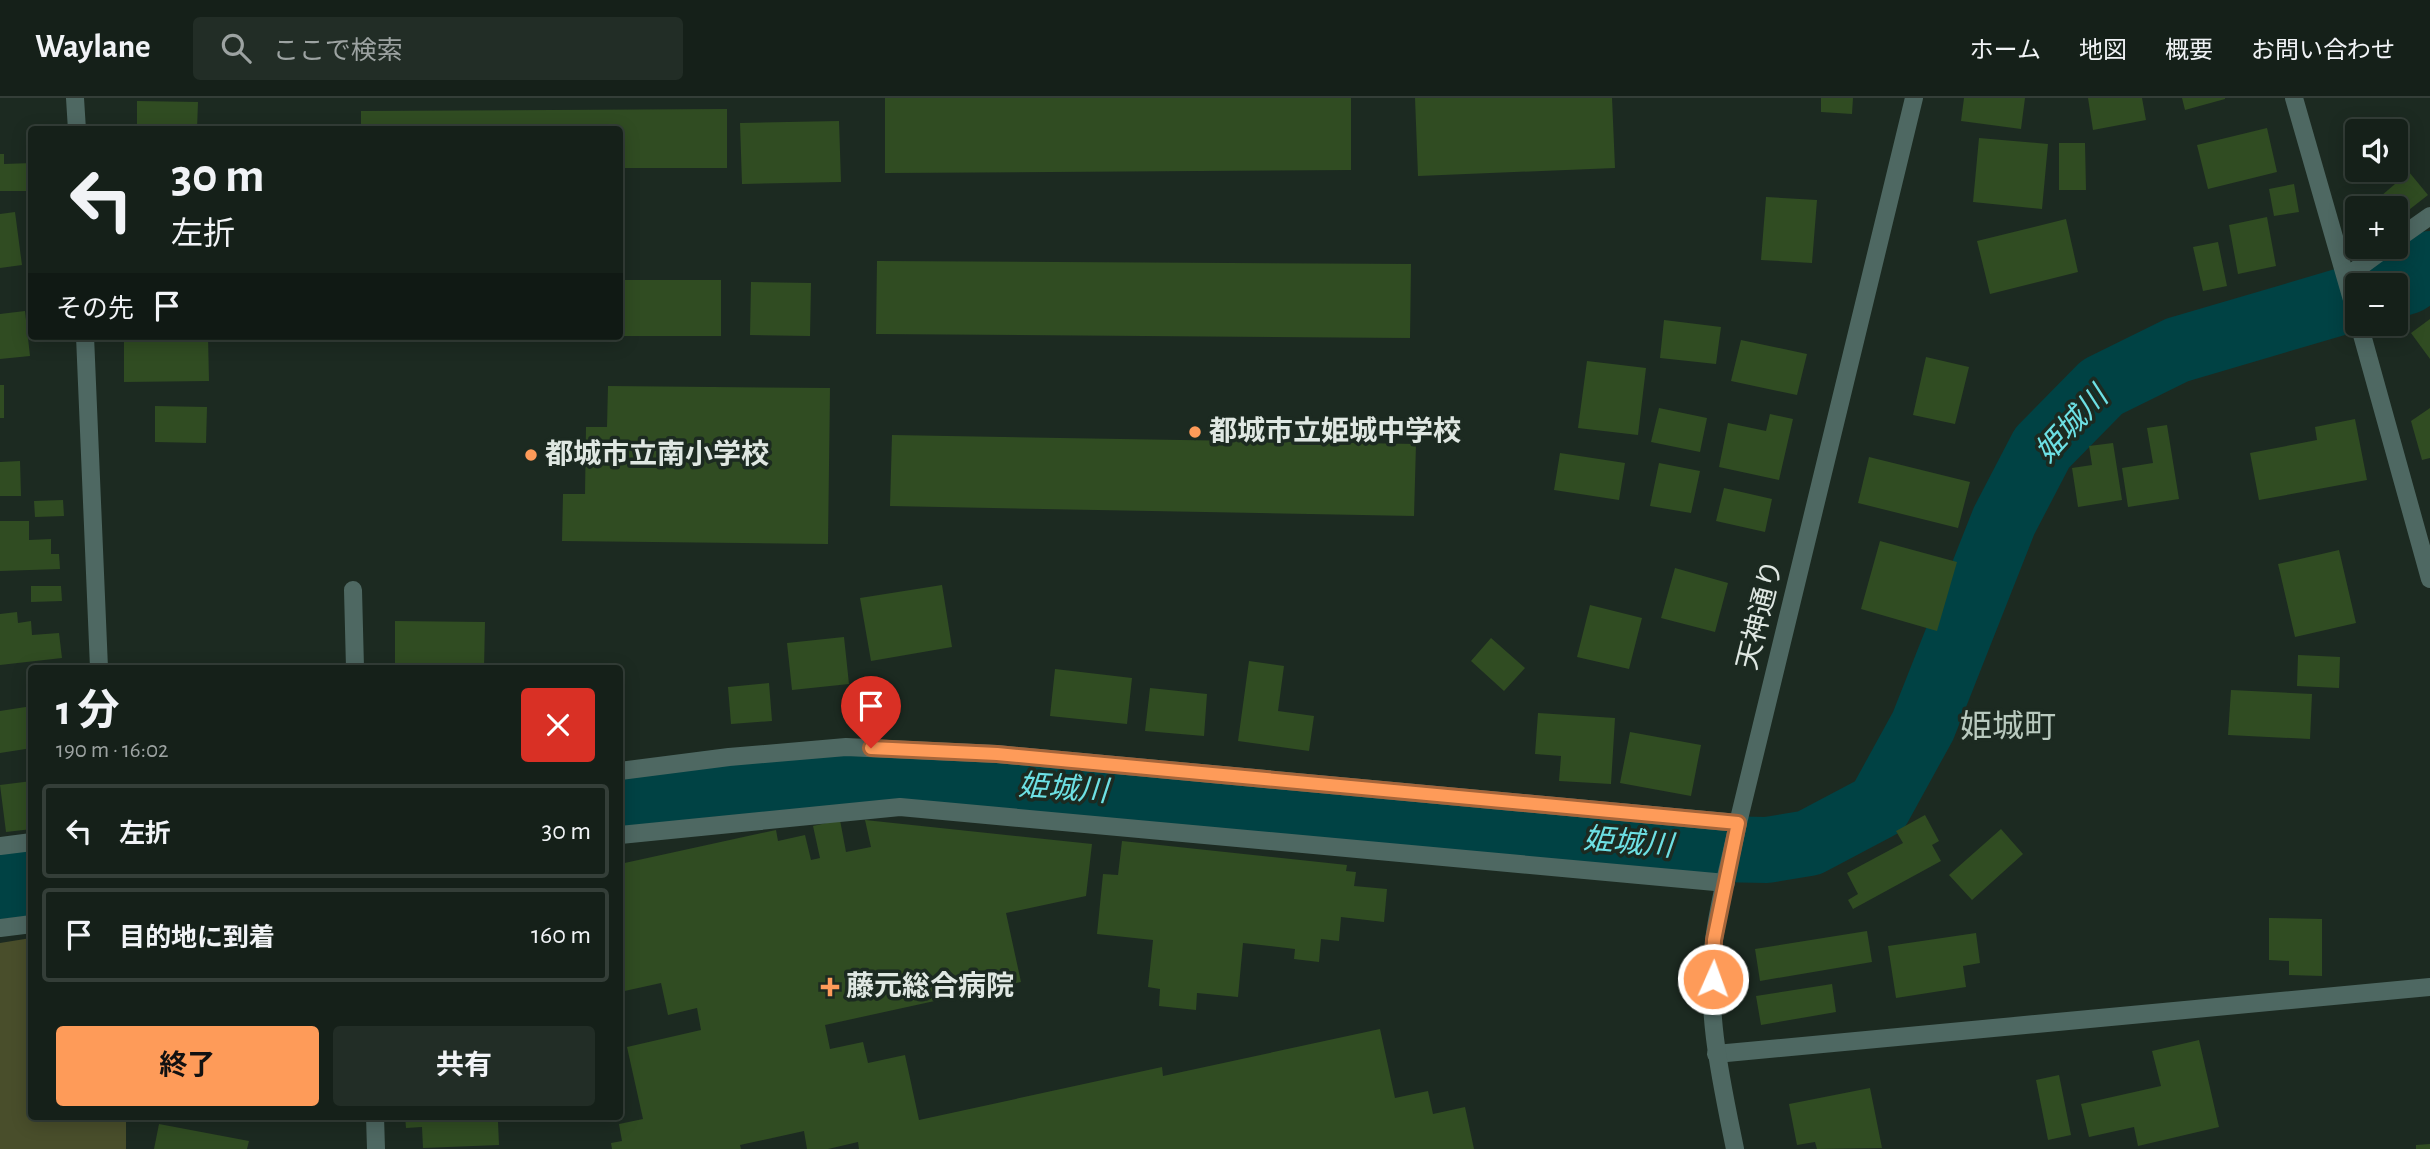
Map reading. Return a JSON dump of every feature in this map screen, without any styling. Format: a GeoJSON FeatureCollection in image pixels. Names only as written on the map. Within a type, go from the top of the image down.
{"type":"FeatureCollection","features":[{"type":"Feature","properties":{"kind":"street"},"geometry":{"type":"LineString","coordinates":[[75,98],[77,126]]}},
{"type":"Feature","properties":{"kind":"street","name":"天神通り"},"geometry":{"type":"LineString","coordinates":[[1735,1149],[1716,1054],[1712,998],[1714,940],[1738,823],[1914,98]]}},
{"type":"Feature","properties":{"kind":"street"},"geometry":{"type":"LineString","coordinates":[[2294,98],[2345,274]]}},
{"type":"Feature","properties":{"kind":"street"},"geometry":{"type":"LineString","coordinates":[[2408,232],[2430,216]]}},
{"type":"Feature","properties":{"kind":"street"},"geometry":{"type":"LineString","coordinates":[[2351,273],[2371,259]]}},
{"type":"Feature","properties":{"kind":"street"},"geometry":{"type":"LineString","coordinates":[[2362,336],[2430,579]]}},
{"type":"Feature","properties":{"kind":"street"},"geometry":{"type":"LineString","coordinates":[[85,340],[99,665]]}},
{"type":"Feature","properties":{"kind":"street"},"geometry":{"type":"LineString","coordinates":[[352,590],[355,665]]}},
{"type":"Feature","properties":{"kind":"street"},"geometry":{"type":"LineString","coordinates":[[623,771],[729,757],[846,747],[970,753],[1738,823]]}},
{"type":"Feature","properties":{"kind":"street"},"geometry":{"type":"LineString","coordinates":[[623,835],[900,807],[1727,878]]}},
{"type":"Feature","properties":{"kind":"street"},"geometry":{"type":"LineString","coordinates":[[0,846],[28,842]]}},
{"type":"Feature","properties":{"kind":"street"},"geometry":{"type":"LineString","coordinates":[[0,928],[28,924]]}},
{"type":"Feature","properties":{"kind":"street"},"geometry":{"type":"LineString","coordinates":[[1716,1054],[2430,987]]}},
{"type":"Feature","properties":{"kind":"street"},"geometry":{"type":"LineString","coordinates":[[375,1120],[376,1149]]}},
{"type":"Feature","properties":{"kind":"green space"},"geometry":{"type":"Polygon","coordinates":[[[28,938],[28,1120],[126,1120],[126,1149],[0,1149],[0,943],[28,938]]]}},
{"type":"Feature","properties":{"kind":"building"},"geometry":{"type":"Polygon","coordinates":[[[885,98],[1351,98],[1351,170],[885,173],[885,98]]]}},
{"type":"Feature","properties":{"kind":"building"},"geometry":{"type":"Polygon","coordinates":[[[1415,98],[1612,98],[1615,168],[1418,176],[1415,98]]]}},
{"type":"Feature","properties":{"kind":"building"},"geometry":{"type":"Polygon","coordinates":[[[1821,98],[1853,98],[1852,114],[1821,112],[1821,98]]]}},
{"type":"Feature","properties":{"kind":"building"},"geometry":{"type":"Polygon","coordinates":[[[1964,98],[2025,98],[2021,129],[1961,121],[1964,98]]]}},
{"type":"Feature","properties":{"kind":"building"},"geometry":{"type":"Polygon","coordinates":[[[2088,98],[2142,98],[2146,120],[2093,130],[2088,98]]]}},
{"type":"Feature","properties":{"kind":"building"},"geometry":{"type":"Polygon","coordinates":[[[2182,98],[2225,98],[2225,99],[2185,110],[2182,98]]]}},
{"type":"Feature","properties":{"kind":"building"},"geometry":{"type":"Polygon","coordinates":[[[137,101],[198,102],[197,126],[137,126],[137,101]]]}},
{"type":"Feature","properties":{"kind":"building"},"geometry":{"type":"Polygon","coordinates":[[[727,109],[727,168],[623,168],[623,126],[361,126],[361,111],[727,109]]]}},
{"type":"Feature","properties":{"kind":"building"},"geometry":{"type":"Polygon","coordinates":[[[839,121],[841,182],[742,184],[740,123],[839,121]]]}},
{"type":"Feature","properties":{"kind":"building"},"geometry":{"type":"Polygon","coordinates":[[[2267,128],[2277,172],[2208,189],[2197,145],[2267,128]]]}},
{"type":"Feature","properties":{"kind":"building"},"geometry":{"type":"Polygon","coordinates":[[[1979,138],[2048,144],[2042,209],[1973,202],[1979,138]]]}},
{"type":"Feature","properties":{"kind":"building"},"geometry":{"type":"Polygon","coordinates":[[[2059,143],[2085,143],[2086,190],[2059,190],[2059,143]]]}},
{"type":"Feature","properties":{"kind":"building"},"geometry":{"type":"Polygon","coordinates":[[[0,154],[4,154],[4,164],[28,163],[28,191],[0,191],[0,154]]]}},
{"type":"Feature","properties":{"kind":"building"},"geometry":{"type":"Polygon","coordinates":[[[2408,173],[2428,195],[2408,211],[2408,196],[2381,196],[2397,182],[2408,182],[2408,173]]]}},
{"type":"Feature","properties":{"kind":"building"},"geometry":{"type":"Polygon","coordinates":[[[2294,184],[2299,212],[2274,216],[2269,189],[2294,184]]]}},
{"type":"Feature","properties":{"kind":"building"},"geometry":{"type":"Polygon","coordinates":[[[1766,197],[1817,200],[1812,263],[1761,260],[1766,197]]]}},
{"type":"Feature","properties":{"kind":"building"},"geometry":{"type":"Polygon","coordinates":[[[15,212],[22,265],[0,268],[0,214],[15,212]]]}},
{"type":"Feature","properties":{"kind":"building"},"geometry":{"type":"Polygon","coordinates":[[[2267,217],[2276,266],[2238,274],[2229,225],[2267,217]]]}},
{"type":"Feature","properties":{"kind":"building"},"geometry":{"type":"Polygon","coordinates":[[[2066,219],[2078,272],[1990,294],[1977,241],[2066,219]]]}},
{"type":"Feature","properties":{"kind":"building"},"geometry":{"type":"Polygon","coordinates":[[[2218,242],[2227,286],[2203,291],[2193,247],[2218,242]]]}},
{"type":"Feature","properties":{"kind":"building"},"geometry":{"type":"Polygon","coordinates":[[[877,261],[1411,264],[1410,338],[876,334],[877,261]]]}},
{"type":"Feature","properties":{"kind":"building"},"geometry":{"type":"Polygon","coordinates":[[[623,280],[721,280],[721,336],[623,336],[623,280]]]}},
{"type":"Feature","properties":{"kind":"building"},"geometry":{"type":"Polygon","coordinates":[[[751,282],[811,283],[810,336],[750,335],[751,282]]]}},
{"type":"Feature","properties":{"kind":"building"},"geometry":{"type":"Polygon","coordinates":[[[25,311],[30,356],[0,359],[0,314],[25,311]]]}},
{"type":"Feature","properties":{"kind":"building"},"geometry":{"type":"Polygon","coordinates":[[[2430,319],[2430,359],[2411,333],[2430,319]]]}},
{"type":"Feature","properties":{"kind":"building"},"geometry":{"type":"Polygon","coordinates":[[[1664,320],[1721,327],[1716,364],[1660,358],[1664,320]]]}},
{"type":"Feature","properties":{"kind":"building"},"geometry":{"type":"Polygon","coordinates":[[[124,340],[208,340],[209,381],[124,382],[124,340]]]}},
{"type":"Feature","properties":{"kind":"building"},"geometry":{"type":"Polygon","coordinates":[[[1741,340],[1807,354],[1797,395],[1731,381],[1741,340]]]}},
{"type":"Feature","properties":{"kind":"building"},"geometry":{"type":"Polygon","coordinates":[[[1926,357],[1969,367],[1955,424],[1913,415],[1926,357]]]}},
{"type":"Feature","properties":{"kind":"building"},"geometry":{"type":"Polygon","coordinates":[[[1587,361],[1646,368],[1638,435],[1578,428],[1587,361]]]}},
{"type":"Feature","properties":{"kind":"building"},"geometry":{"type":"Polygon","coordinates":[[[0,385],[4,385],[4,418],[0,418],[0,385]]]}},
{"type":"Feature","properties":{"kind":"building"},"geometry":{"type":"Polygon","coordinates":[[[608,386],[830,388],[828,544],[562,541],[563,494],[585,494],[586,427],[607,427],[608,386]]]}},
{"type":"Feature","properties":{"kind":"building"},"geometry":{"type":"Polygon","coordinates":[[[155,406],[207,407],[206,443],[155,442],[155,406]]]}},
{"type":"Feature","properties":{"kind":"building"},"geometry":{"type":"Polygon","coordinates":[[[1659,408],[1707,418],[1700,452],[1651,442],[1659,408]]]}},
{"type":"Feature","properties":{"kind":"building"},"geometry":{"type":"Polygon","coordinates":[[[2430,408],[2430,458],[2422,460],[2411,421],[2430,408]]]}},
{"type":"Feature","properties":{"kind":"building"},"geometry":{"type":"Polygon","coordinates":[[[1770,414],[1793,419],[1779,480],[1719,467],[1728,423],[1766,431],[1770,414]]]}},
{"type":"Feature","properties":{"kind":"building"},"geometry":{"type":"Polygon","coordinates":[[[2355,419],[2367,480],[2259,500],[2250,453],[2317,440],[2315,427],[2355,419]]]}},
{"type":"Feature","properties":{"kind":"building"},"geometry":{"type":"Polygon","coordinates":[[[2167,425],[2179,499],[2128,507],[2122,468],[2153,463],[2147,428],[2167,425]]]}},
{"type":"Feature","properties":{"kind":"building"},"geometry":{"type":"Polygon","coordinates":[[[892,435],[1416,444],[1414,516],[890,506],[892,435]]]}},
{"type":"Feature","properties":{"kind":"building"},"geometry":{"type":"Polygon","coordinates":[[[2113,443],[2122,500],[2078,507],[2072,468],[2092,465],[2089,446],[2113,443]]]}},
{"type":"Feature","properties":{"kind":"building"},"geometry":{"type":"Polygon","coordinates":[[[1560,453],[1625,463],[1619,500],[1554,490],[1560,453]]]}},
{"type":"Feature","properties":{"kind":"building"},"geometry":{"type":"Polygon","coordinates":[[[1869,457],[1970,482],[1958,528],[1858,503],[1869,457]]]}},
{"type":"Feature","properties":{"kind":"building"},"geometry":{"type":"Polygon","coordinates":[[[20,461],[21,496],[0,496],[0,462],[20,461]]]}},
{"type":"Feature","properties":{"kind":"building"},"geometry":{"type":"Polygon","coordinates":[[[1659,463],[1700,471],[1691,513],[1650,506],[1659,463]]]}},
{"type":"Feature","properties":{"kind":"building"},"geometry":{"type":"Polygon","coordinates":[[[1724,488],[1772,499],[1765,532],[1716,521],[1724,488]]]}},
{"type":"Feature","properties":{"kind":"building"},"geometry":{"type":"Polygon","coordinates":[[[63,500],[64,516],[35,517],[34,501],[63,500]]]}},
{"type":"Feature","properties":{"kind":"building"},"geometry":{"type":"Polygon","coordinates":[[[0,521],[29,521],[29,540],[51,539],[51,554],[59,554],[60,569],[0,571],[0,521]]]}},
{"type":"Feature","properties":{"kind":"building"},"geometry":{"type":"Polygon","coordinates":[[[1880,541],[1957,562],[1937,631],[1861,609],[1880,541]]]}},
{"type":"Feature","properties":{"kind":"building"},"geometry":{"type":"Polygon","coordinates":[[[2339,550],[2356,623],[2295,637],[2278,564],[2339,550]]]}},
{"type":"Feature","properties":{"kind":"building"},"geometry":{"type":"Polygon","coordinates":[[[1675,568],[1728,583],[1715,632],[1661,618],[1675,568]]]}},
{"type":"Feature","properties":{"kind":"building"},"geometry":{"type":"Polygon","coordinates":[[[942,585],[952,647],[871,661],[860,598],[942,585]]]}},
{"type":"Feature","properties":{"kind":"building"},"geometry":{"type":"Polygon","coordinates":[[[31,586],[61,586],[62,601],[31,602],[31,586]]]}},
{"type":"Feature","properties":{"kind":"building"},"geometry":{"type":"Polygon","coordinates":[[[1590,605],[1642,618],[1629,669],[1577,657],[1590,605]]]}},
{"type":"Feature","properties":{"kind":"building"},"geometry":{"type":"Polygon","coordinates":[[[17,612],[18,623],[31,621],[32,635],[59,633],[62,658],[0,665],[0,614],[17,612]]]}},
{"type":"Feature","properties":{"kind":"building"},"geometry":{"type":"Polygon","coordinates":[[[395,621],[485,622],[484,665],[395,665],[395,621]]]}},
{"type":"Feature","properties":{"kind":"building"},"geometry":{"type":"Polygon","coordinates":[[[844,637],[849,684],[792,690],[787,643],[844,637]]]}},
{"type":"Feature","properties":{"kind":"building"},"geometry":{"type":"Polygon","coordinates":[[[1491,638],[1525,668],[1504,691],[1471,661],[1491,638]]]}},
{"type":"Feature","properties":{"kind":"building"},"geometry":{"type":"Polygon","coordinates":[[[2298,655],[2340,657],[2339,688],[2297,686],[2298,655]]]}},
{"type":"Feature","properties":{"kind":"building"},"geometry":{"type":"Polygon","coordinates":[[[1249,661],[1284,666],[1278,711],[1314,716],[1309,751],[1238,741],[1249,661]]]}},
{"type":"Feature","properties":{"kind":"building"},"geometry":{"type":"Polygon","coordinates":[[[1055,669],[1132,678],[1127,724],[1050,716],[1055,669]]]}},
{"type":"Feature","properties":{"kind":"building"},"geometry":{"type":"Polygon","coordinates":[[[769,683],[772,721],[731,724],[728,687],[769,683]]]}},
{"type":"Feature","properties":{"kind":"building"},"geometry":{"type":"Polygon","coordinates":[[[1150,688],[1207,694],[1204,736],[1145,731],[1150,688]]]}},
{"type":"Feature","properties":{"kind":"building"},"geometry":{"type":"Polygon","coordinates":[[[2231,690],[2312,694],[2310,739],[2228,735],[2231,690]]]}},
{"type":"Feature","properties":{"kind":"building"},"geometry":{"type":"Polygon","coordinates":[[[28,707],[28,749],[0,753],[0,711],[28,707]]]}},
{"type":"Feature","properties":{"kind":"building"},"geometry":{"type":"Polygon","coordinates":[[[1538,713],[1615,718],[1611,784],[1559,781],[1561,756],[1535,754],[1538,713]]]}},
{"type":"Feature","properties":{"kind":"building"},"geometry":{"type":"Polygon","coordinates":[[[1630,732],[1701,745],[1691,796],[1620,783],[1630,732]]]}},
{"type":"Feature","properties":{"kind":"building"},"geometry":{"type":"Polygon","coordinates":[[[28,782],[28,829],[6,832],[0,785],[28,782]]]}},
{"type":"Feature","properties":{"kind":"building"},"geometry":{"type":"Polygon","coordinates":[[[1925,815],[1939,841],[1932,845],[1941,861],[1853,909],[1848,900],[1858,894],[1847,873],[1903,843],[1896,831],[1925,815]]]}},
{"type":"Feature","properties":{"kind":"building","name":"藤元総合病院"},"geometry":{"type":"Polygon","coordinates":[[[840,820],[846,852],[871,847],[865,820],[1092,844],[1086,896],[1006,913],[1021,982],[825,1025],[830,1049],[863,1042],[868,1063],[905,1055],[919,1120],[1162,1067],[1163,1076],[1380,1029],[1395,1098],[1428,1091],[1433,1114],[1465,1107],[1474,1149],[859,1149],[858,1142],[828,1149],[807,1149],[804,1131],[740,1145],[741,1149],[612,1149],[611,1143],[622,1141],[619,1124],[643,1119],[627,1047],[701,1030],[697,1008],[668,1015],[661,983],[623,991],[623,863],[776,830],[778,841],[805,835],[811,860],[820,858],[813,826],[840,820]]]}},
{"type":"Feature","properties":{"kind":"building"},"geometry":{"type":"Polygon","coordinates":[[[2001,829],[2023,854],[1972,900],[1949,875],[2001,829]]]}},
{"type":"Feature","properties":{"kind":"building"},"geometry":{"type":"Polygon","coordinates":[[[1122,841],[1347,865],[1346,871],[1356,872],[1354,886],[1387,889],[1384,922],[1341,917],[1339,941],[1321,939],[1319,962],[1294,959],[1295,949],[1243,943],[1238,997],[1197,993],[1196,1010],[1159,1006],[1160,989],[1148,987],[1153,940],[1097,934],[1103,874],[1118,875],[1122,841]]]}},
{"type":"Feature","properties":{"kind":"building"},"geometry":{"type":"Polygon","coordinates":[[[2269,918],[2322,919],[2322,976],[2289,975],[2289,961],[2269,960],[2269,918]]]}},
{"type":"Feature","properties":{"kind":"building"},"geometry":{"type":"Polygon","coordinates":[[[1867,931],[1872,962],[1760,981],[1755,949],[1867,931]]]}},
{"type":"Feature","properties":{"kind":"building"},"geometry":{"type":"Polygon","coordinates":[[[1976,933],[1980,963],[1963,966],[1966,987],[1896,998],[1888,946],[1976,933]]]}},
{"type":"Feature","properties":{"kind":"building"},"geometry":{"type":"Polygon","coordinates":[[[1832,984],[1836,1012],[1761,1025],[1756,996],[1832,984]]]}},
{"type":"Feature","properties":{"kind":"building"},"geometry":{"type":"Polygon","coordinates":[[[2199,1040],[2219,1127],[2138,1146],[2134,1127],[2089,1137],[2081,1104],[2161,1086],[2152,1051],[2199,1040]]]}},
{"type":"Feature","properties":{"kind":"building"},"geometry":{"type":"Polygon","coordinates":[[[2059,1075],[2071,1135],[2048,1140],[2036,1080],[2059,1075]]]}},
{"type":"Feature","properties":{"kind":"building"},"geometry":{"type":"Polygon","coordinates":[[[1870,1088],[1882,1148],[1817,1149],[1815,1142],[1797,1145],[1789,1104],[1870,1088]]]}},
{"type":"Feature","properties":{"kind":"building"},"geometry":{"type":"Polygon","coordinates":[[[405,1120],[520,1121],[498,1122],[499,1145],[423,1148],[422,1127],[406,1128],[405,1120]]]}},
{"type":"Feature","properties":{"kind":"building"},"geometry":{"type":"Polygon","coordinates":[[[159,1124],[249,1141],[247,1149],[154,1149],[159,1124]]]}},
{"type":"Feature","properties":{"kind":"building"},"geometry":{"type":"Polygon","coordinates":[[[2430,1144],[2430,1149],[2416,1149],[2416,1145],[2430,1144]]]}},
{"type":"Feature","properties":{"kind":"waterway","name":"姫城川"},"geometry":{"type":"LineString","coordinates":[[2408,281],[2430,264]]}},
{"type":"Feature","properties":{"kind":"waterway","name":"姫城川"},"geometry":{"type":"LineString","coordinates":[[623,798],[709,784],[876,775],[1207,800],[1661,848],[1767,850],[1809,843],[1879,806],[1923,726],[2004,521],[2042,448],[2102,387],[2177,350],[2345,301]]}},
{"type":"Feature","properties":{"kind":"waterway","name":"姫城川"},"geometry":{"type":"LineString","coordinates":[[0,886],[28,882]]}},
{"type":"Feature","properties":{"kind":"place","name":"都城市立姫城中学校"},"geometry":{"type":"Point","coordinates":[1195,432]}},
{"type":"Feature","properties":{"kind":"place","name":"都城市立南小学校"},"geometry":{"type":"Point","coordinates":[531,455]}},
{"type":"Feature","properties":{"kind":"place","name":"藤元総合病院"},"geometry":{"type":"Point","coordinates":[830,987]}},
{"type":"Feature","properties":{"kind":"district","name":"姫城町"},"geometry":{"type":"Point","coordinates":[2008,727]}},
{"type":"Feature","properties":{"kind":"route"},"geometry":{"type":"LineString","coordinates":[[871,748],[997,754],[1738,823],[1714,940],[1713,979]]}}]}
